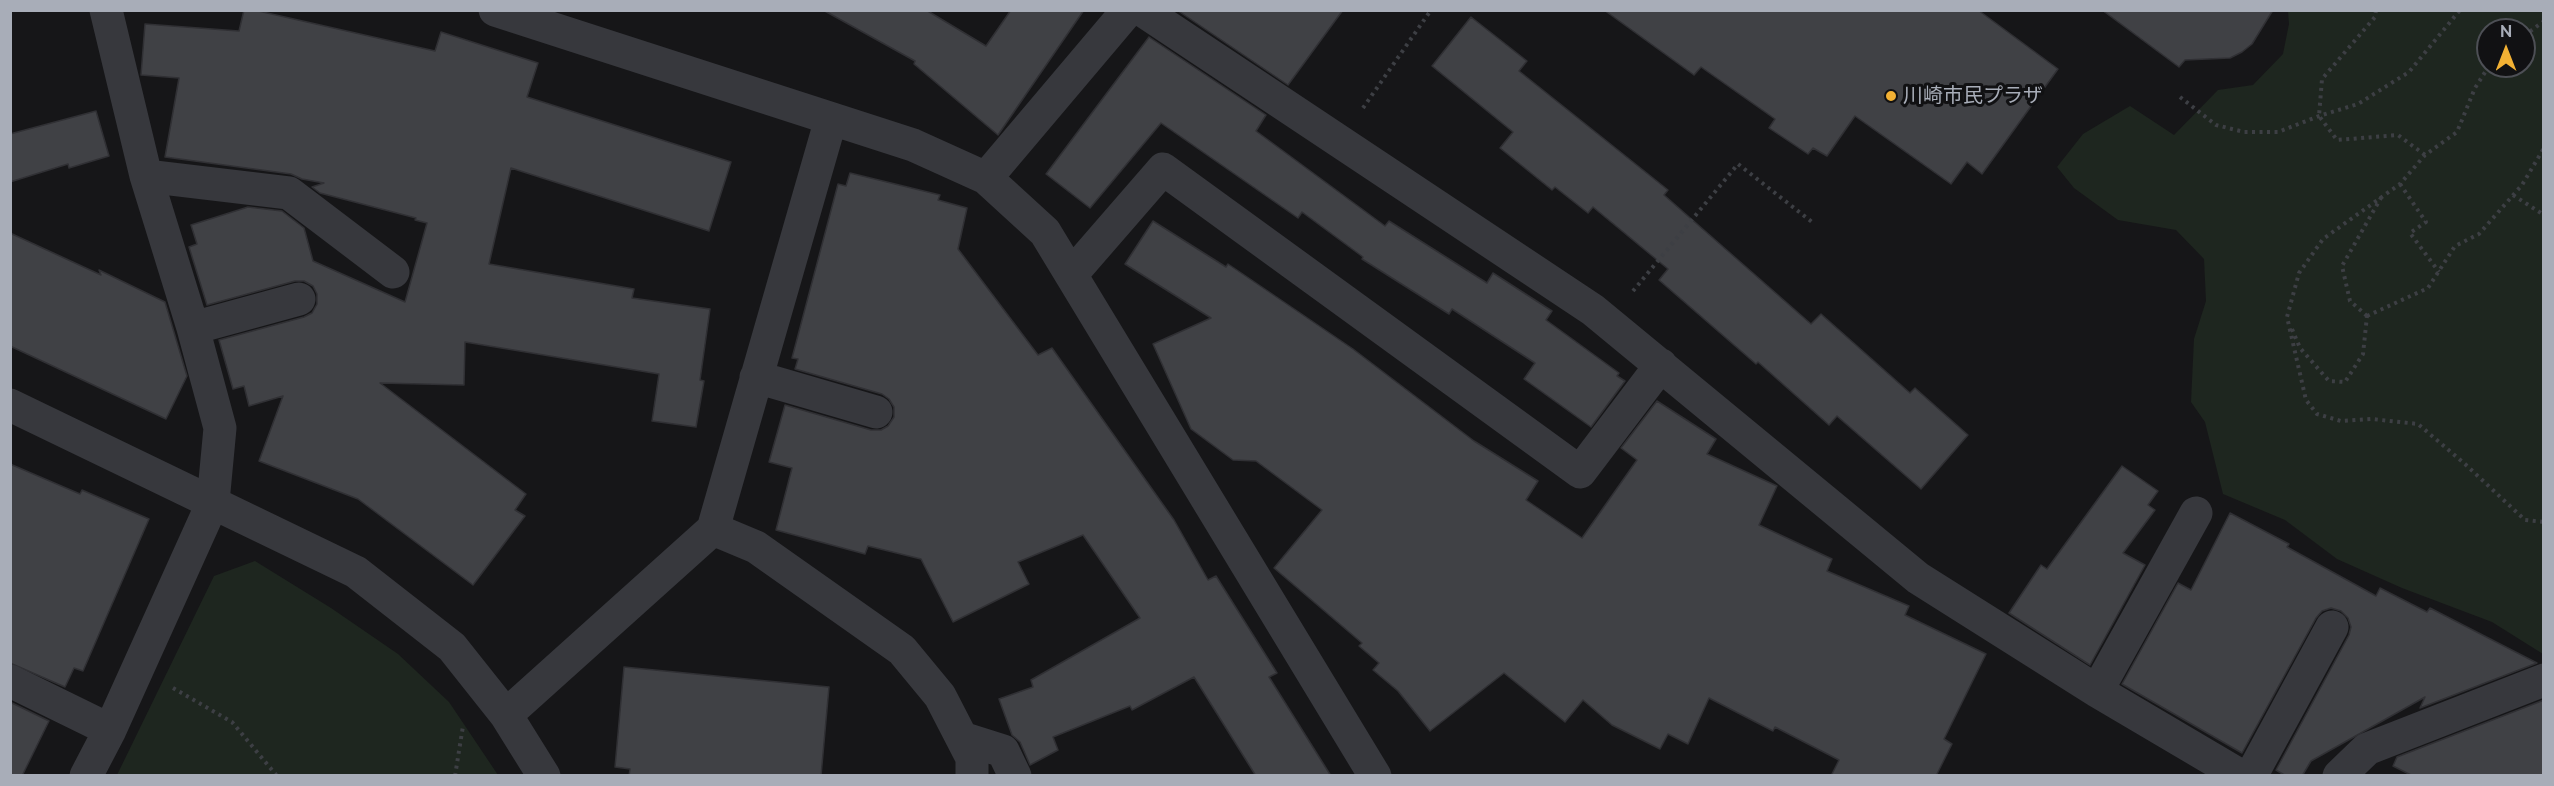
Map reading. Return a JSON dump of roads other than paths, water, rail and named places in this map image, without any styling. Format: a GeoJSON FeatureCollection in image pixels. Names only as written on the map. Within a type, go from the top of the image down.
{"type":"FeatureCollection","features":[{"type":"Feature","properties":{"kind":"street"},"geometry":{"type":"LineString","coordinates":[[86,776],[110,730],[213,502],[220,429],[193,328],[146,176],[106,10]]}},
{"type":"Feature","properties":{"kind":"street"},"geometry":{"type":"LineString","coordinates":[[495,10],[913,145],[986,178],[1045,232],[1375,776]]}},
{"type":"Feature","properties":{"kind":"street"},"geometry":{"type":"LineString","coordinates":[[986,178],[1128,10]]}},
{"type":"Feature","properties":{"kind":"street"},"geometry":{"type":"LineString","coordinates":[[1142,10],[1608,322],[1918,579],[2097,691],[2241,776]]}},
{"type":"Feature","properties":{"kind":"street"},"geometry":{"type":"LineString","coordinates":[[506,715],[713,529],[831,119]]}},
{"type":"Feature","properties":{"kind":"street"},"geometry":{"type":"LineString","coordinates":[[1071,275],[1163,169],[1580,472],[1661,365]]}},
{"type":"Feature","properties":{"kind":"street"},"geometry":{"type":"LineString","coordinates":[[146,176],[289,193],[393,272]]}},
{"type":"Feature","properties":{"kind":"street"},"geometry":{"type":"LineString","coordinates":[[193,328],[299,299]]}},
{"type":"Feature","properties":{"kind":"street"},"geometry":{"type":"LineString","coordinates":[[756,377],[876,412]]}},
{"type":"Feature","properties":{"kind":"street"},"geometry":{"type":"LineString","coordinates":[[10,405],[356,572],[452,647],[506,715],[544,776]]}},
{"type":"Feature","properties":{"kind":"street"},"geometry":{"type":"LineString","coordinates":[[2097,691],[2196,513]]}},
{"type":"Feature","properties":{"kind":"street"},"geometry":{"type":"LineString","coordinates":[[713,529],[756,547],[902,650],[940,696],[972,758],[972,776]]}},
{"type":"Feature","properties":{"kind":"street"},"geometry":{"type":"LineString","coordinates":[[2251,776],[2332,627]]}},
{"type":"Feature","properties":{"kind":"street"},"geometry":{"type":"LineString","coordinates":[[2339,776],[2367,749],[2544,680]]}},
{"type":"Feature","properties":{"kind":"street"},"geometry":{"type":"LineString","coordinates":[[10,681],[110,730]]}},
{"type":"Feature","properties":{"kind":"street"},"geometry":{"type":"LineString","coordinates":[[962,738],[1003,751],[1015,776]]}},
{"type":"Feature","properties":{"kind":"place","name":"川崎市民プラザ"},"geometry":{"type":"Point","coordinates":[1891,96]}}]}
